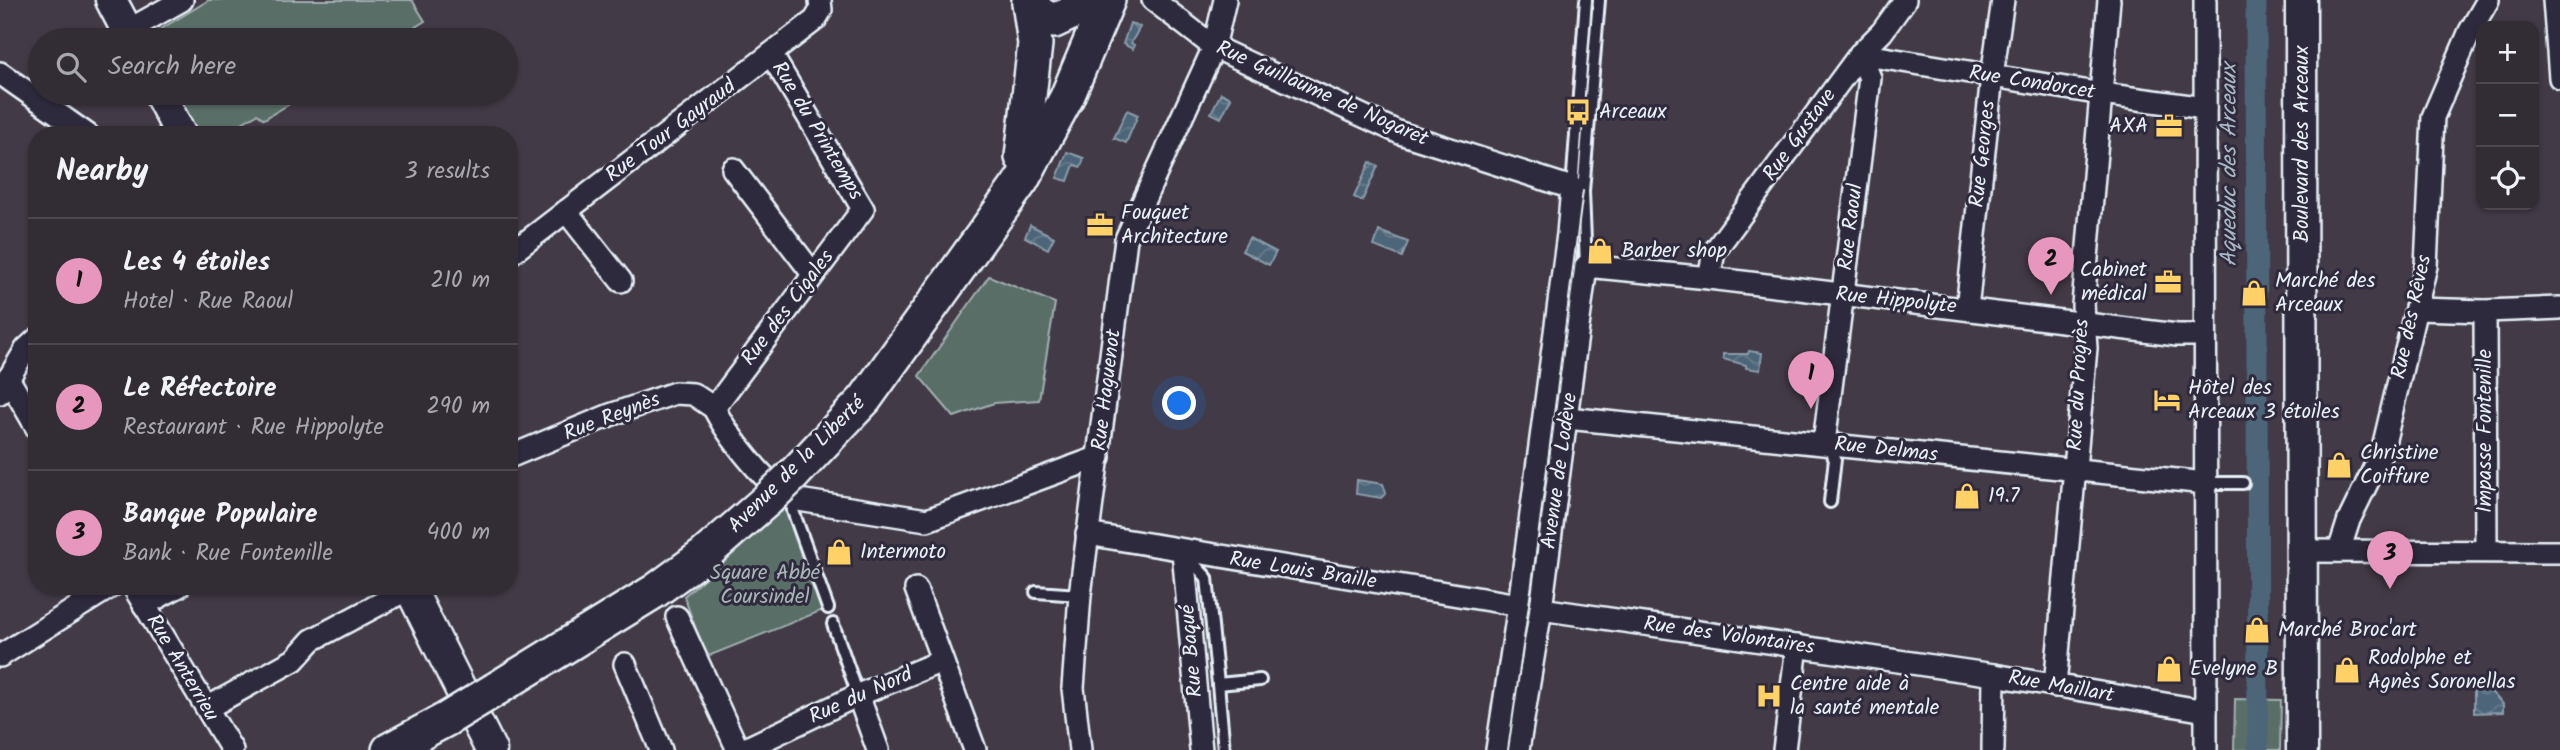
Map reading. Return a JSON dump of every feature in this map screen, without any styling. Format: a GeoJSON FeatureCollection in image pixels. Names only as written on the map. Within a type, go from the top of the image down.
{"type":"FeatureCollection","features":[{"type":"Feature","properties":{"kind":"main road"},"geometry":{"type":"LineString","coordinates":[[1029,1],[1041,15],[1054,21],[1071,12],[1080,0]]}},
{"type":"Feature","properties":{"kind":"main road","name":"Avenue de la Liberté"},"geometry":{"type":"LineString","coordinates":[[980,240],[1022,157],[1086,0]]}},
{"type":"Feature","properties":{"kind":"main road","name":"Avenue de la Liberté"},"geometry":{"type":"LineString","coordinates":[[389,750],[447,719],[655,591],[784,491],[865,399],[1022,180],[1067,97],[1108,0]]}},
{"type":"Feature","properties":{"kind":"main road"},"geometry":{"type":"LineString","coordinates":[[1022,157],[1035,44],[1029,1]]}},
{"type":"Feature","properties":{"kind":"street"},"geometry":{"type":"LineString","coordinates":[[111,0],[125,28]]}},
{"type":"Feature","properties":{"kind":"street"},"geometry":{"type":"LineString","coordinates":[[141,28],[182,0]]}},
{"type":"Feature","properties":{"kind":"street","name":"Rue Tour Gayraud"},"geometry":{"type":"LineString","coordinates":[[518,248],[815,20],[821,10],[820,0]]}},
{"type":"Feature","properties":{"kind":"street","name":"Rue Guillaume de Nogaret"},"geometry":{"type":"LineString","coordinates":[[1153,0],[1214,47],[1399,133],[1578,190]]}},
{"type":"Feature","properties":{"kind":"street","name":"Rue Haguenot"},"geometry":{"type":"LineString","coordinates":[[1080,750],[1073,688],[1080,595],[1126,239],[1214,47],[1225,0]]}},
{"type":"Feature","properties":{"kind":"street","name":"Rue Gustave"},"geometry":{"type":"LineString","coordinates":[[1709,278],[1714,252],[1860,54],[1882,32],[1905,0]]}},
{"type":"Feature","properties":{"kind":"street","name":"Rue Georges"},"geometry":{"type":"LineString","coordinates":[[1967,309],[1992,76],[2003,0]]}},
{"type":"Feature","properties":{"kind":"street","name":"Rue du Progrès"},"geometry":{"type":"LineString","coordinates":[[2055,686],[2085,348],[2083,305],[2109,0]]}},
{"type":"Feature","properties":{"kind":"street"},"geometry":{"type":"LineString","coordinates":[[2205,0],[2206,750]]}},
{"type":"Feature","properties":{"kind":"street","name":"Boulevard des Arceaux"},"geometry":{"type":"LineString","coordinates":[[2301,0],[2302,750]]}},
{"type":"Feature","properties":{"kind":"street","name":"Rue des Rêves"},"geometry":{"type":"LineString","coordinates":[[2339,551],[2349,520],[2382,452],[2426,266],[2433,117],[2470,31],[2488,0]]}},
{"type":"Feature","properties":{"kind":"street"},"geometry":{"type":"LineString","coordinates":[[2554,0],[2560,78]]}},
{"type":"Feature","properties":{"kind":"street","name":"Rue du Printemps"},"geometry":{"type":"LineString","coordinates":[[771,54],[863,209]]}},
{"type":"Feature","properties":{"kind":"street","name":"Rue Condorcet"},"geometry":{"type":"LineString","coordinates":[[1860,54],[2205,108]]}},
{"type":"Feature","properties":{"kind":"street","name":"Rue Raoul"},"geometry":{"type":"LineString","coordinates":[[1824,443],[1870,78],[1860,54]]}},
{"type":"Feature","properties":{"kind":"street"},"geometry":{"type":"LineString","coordinates":[[0,73],[28,93]]}},
{"type":"Feature","properties":{"kind":"street"},"geometry":{"type":"LineString","coordinates":[[45,105],[75,126]]}},
{"type":"Feature","properties":{"kind":"street"},"geometry":{"type":"LineString","coordinates":[[165,105],[176,126]]}},
{"type":"Feature","properties":{"kind":"street"},"geometry":{"type":"LineString","coordinates":[[733,169],[813,274]]}},
{"type":"Feature","properties":{"kind":"street"},"geometry":{"type":"LineString","coordinates":[[1497,750],[1519,606],[1568,234],[1578,190]]}},
{"type":"Feature","properties":{"kind":"street","name":"Rue des Cigales"},"geometry":{"type":"LineString","coordinates":[[714,408],[863,209]]}},
{"type":"Feature","properties":{"kind":"street"},"geometry":{"type":"LineString","coordinates":[[566,211],[621,281]]}},
{"type":"Feature","properties":{"kind":"street","name":"Rue Hippolyte"},"geometry":{"type":"LineString","coordinates":[[1586,266],[1709,278],[2177,335],[2205,335]]}},
{"type":"Feature","properties":{"kind":"street","name":"Avenue de Lodève"},"geometry":{"type":"LineString","coordinates":[[1518,750],[1541,609],[1586,266]]}},
{"type":"Feature","properties":{"kind":"street"},"geometry":{"type":"LineString","coordinates":[[2416,309],[2485,311],[2560,308]]}},
{"type":"Feature","properties":{"kind":"street","name":"Impasse Fontenille"},"geometry":{"type":"LineString","coordinates":[[2485,311],[2486,550]]}},
{"type":"Feature","properties":{"kind":"street"},"geometry":{"type":"LineString","coordinates":[[28,347],[4,386],[28,417]]}},
{"type":"Feature","properties":{"kind":"street","name":"Rue Reynès"},"geometry":{"type":"LineString","coordinates":[[518,453],[610,415],[675,393],[693,394],[714,408]]}},
{"type":"Feature","properties":{"kind":"street"},"geometry":{"type":"LineString","coordinates":[[714,408],[723,427],[779,492],[927,520],[1099,457]]}},
{"type":"Feature","properties":{"kind":"street","name":"Rue Delmas"},"geometry":{"type":"LineString","coordinates":[[1567,418],[2206,483]]}},
{"type":"Feature","properties":{"kind":"street","name":"Rue Louis Braille"},"geometry":{"type":"LineString","coordinates":[[1087,534],[1519,606]]}},
{"type":"Feature","properties":{"kind":"street","name":"Rue Baqué"},"geometry":{"type":"LineString","coordinates":[[1183,551],[1201,750]]}},
{"type":"Feature","properties":{"kind":"street"},"geometry":{"type":"LineString","coordinates":[[2303,551],[2560,552]]}},
{"type":"Feature","properties":{"kind":"street"},"geometry":{"type":"LineString","coordinates":[[916,589],[975,750]]}},
{"type":"Feature","properties":{"kind":"street"},"geometry":{"type":"LineString","coordinates":[[0,656],[98,595]]}},
{"type":"Feature","properties":{"kind":"street","name":"Rue Anterrieu"},"geometry":{"type":"LineString","coordinates":[[138,595],[232,750]]}},
{"type":"Feature","properties":{"kind":"street"},"geometry":{"type":"LineString","coordinates":[[144,605],[162,595]]}},
{"type":"Feature","properties":{"kind":"street"},"geometry":{"type":"LineString","coordinates":[[207,708],[294,660],[312,640],[395,595]]}},
{"type":"Feature","properties":{"kind":"street"},"geometry":{"type":"LineString","coordinates":[[414,595],[491,750]]}},
{"type":"Feature","properties":{"kind":"street","name":"Rue des Volontaires"},"geometry":{"type":"LineString","coordinates":[[1541,609],[1917,664]]}},
{"type":"Feature","properties":{"kind":"street"},"geometry":{"type":"LineString","coordinates":[[677,617],[738,750]]}},
{"type":"Feature","properties":{"kind":"street"},"geometry":{"type":"LineString","coordinates":[[1784,750],[1785,702],[1797,646]]}},
{"type":"Feature","properties":{"kind":"street","name":"Rue du Nord"},"geometry":{"type":"LineString","coordinates":[[743,750],[858,695],[942,661]]}},
{"type":"Feature","properties":{"kind":"street"},"geometry":{"type":"LineString","coordinates":[[625,664],[661,750]]}},
{"type":"Feature","properties":{"kind":"street","name":"Rue Maillart"},"geometry":{"type":"LineString","coordinates":[[1917,664],[2206,711]]}},
{"type":"Feature","properties":{"kind":"street"},"geometry":{"type":"LineString","coordinates":[[1993,750],[1994,675]]}},
{"type":"Feature","properties":{"kind":"street"},"geometry":{"type":"LineString","coordinates":[[858,695],[878,750]]}},
{"type":"Feature","properties":{"kind":"lane"},"geometry":{"type":"LineString","coordinates":[[1578,190],[1586,0]]}},
{"type":"Feature","properties":{"kind":"lane"},"geometry":{"type":"LineString","coordinates":[[1578,190],[1599,0]]}},
{"type":"Feature","properties":{"kind":"lane","name":"Avenue de Lodève"},"geometry":{"type":"LineString","coordinates":[[1578,190],[1586,266]]}},
{"type":"Feature","properties":{"kind":"lane"},"geometry":{"type":"LineString","coordinates":[[1824,443],[1835,459],[1830,502]]}},
{"type":"Feature","properties":{"kind":"lane"},"geometry":{"type":"LineString","coordinates":[[2206,483],[2243,483]]}},
{"type":"Feature","properties":{"kind":"lane"},"geometry":{"type":"LineString","coordinates":[[784,491],[828,608]]}},
{"type":"Feature","properties":{"kind":"lane"},"geometry":{"type":"LineString","coordinates":[[1183,551],[1207,578],[1224,750]]}},
{"type":"Feature","properties":{"kind":"lane"},"geometry":{"type":"LineString","coordinates":[[1036,592],[1080,595]]}},
{"type":"Feature","properties":{"kind":"lane"},"geometry":{"type":"LineString","coordinates":[[833,624],[858,695]]}},
{"type":"Feature","properties":{"kind":"lane"},"geometry":{"type":"LineString","coordinates":[[1217,684],[1260,680]]}},
{"type":"Feature","properties":{"kind":"green space"},"geometry":{"type":"Polygon","coordinates":[[[209,0],[412,0],[425,21],[414,28],[163,28],[209,0]]]}},
{"type":"Feature","properties":{"kind":"green space"},"geometry":{"type":"Polygon","coordinates":[[[183,105],[288,105],[264,119],[257,114],[237,126],[194,126],[183,105]]]}},
{"type":"Feature","properties":{"kind":"green space"},"geometry":{"type":"Polygon","coordinates":[[[989,276],[1055,303],[1039,400],[994,403],[954,417],[919,376],[989,276]]]}},
{"type":"Feature","properties":{"kind":"green space","name":"Square Abbé Coursindel"},"geometry":{"type":"Polygon","coordinates":[[[785,508],[823,610],[706,657],[684,596],[785,508]]]}},
{"type":"Feature","properties":{"kind":"green space"},"geometry":{"type":"Polygon","coordinates":[[[2235,699],[2281,700],[2280,750],[2234,750],[2235,699]]]}},
{"type":"Feature","properties":{"kind":"water"},"geometry":{"type":"Polygon","coordinates":[[[1130,23],[1140,27],[1131,43],[1134,45],[1133,49],[1123,44],[1130,23]]]}},
{"type":"Feature","properties":{"kind":"water"},"geometry":{"type":"Polygon","coordinates":[[[1221,93],[1231,98],[1221,118],[1211,113],[1221,93]]]}},
{"type":"Feature","properties":{"kind":"water"},"geometry":{"type":"Polygon","coordinates":[[[1127,110],[1138,115],[1126,143],[1114,138],[1127,110]]]}},
{"type":"Feature","properties":{"kind":"water"},"geometry":{"type":"Polygon","coordinates":[[[1067,152],[1084,158],[1081,167],[1074,165],[1068,181],[1057,178],[1067,152]]]}},
{"type":"Feature","properties":{"kind":"water"},"geometry":{"type":"Polygon","coordinates":[[[1370,162],[1378,166],[1362,201],[1354,197],[1370,162]]]}},
{"type":"Feature","properties":{"kind":"water"},"geometry":{"type":"Polygon","coordinates":[[[1030,225],[1054,237],[1048,249],[1025,237],[1030,225]]]}},
{"type":"Feature","properties":{"kind":"water"},"geometry":{"type":"Polygon","coordinates":[[[1379,231],[1408,242],[1402,257],[1374,246],[1379,231]]]}},
{"type":"Feature","properties":{"kind":"water"},"geometry":{"type":"Polygon","coordinates":[[[1249,238],[1276,252],[1269,265],[1242,251],[1249,238]]]}},
{"type":"Feature","properties":{"kind":"water"},"geometry":{"type":"Polygon","coordinates":[[[1749,351],[1762,353],[1760,370],[1723,359],[1723,354],[1748,354],[1749,351]]]}},
{"type":"Feature","properties":{"kind":"water"},"geometry":{"type":"Polygon","coordinates":[[[1357,480],[1383,484],[1386,493],[1381,498],[1356,494],[1357,480]]]}},
{"type":"Feature","properties":{"kind":"water"},"geometry":{"type":"Polygon","coordinates":[[[2474,681],[2489,681],[2489,690],[2503,704],[2503,712],[2474,713],[2474,681]]]}},
{"type":"Feature","properties":{"kind":"waterway","name":"Aqueduc des Arceaux"},"geometry":{"type":"LineString","coordinates":[[2256,0],[2258,750]]}},
{"type":"Feature","properties":{"kind":"tram line"},"geometry":{"type":"LineString","coordinates":[[1508,750],[1583,191]]}},
{"type":"Feature","properties":{"kind":"place","name":"Arceaux"},"geometry":{"type":"Point","coordinates":[1578,112]}},
{"type":"Feature","properties":{"kind":"place","name":"AXA"},"geometry":{"type":"Point","coordinates":[2169,126]}},
{"type":"Feature","properties":{"kind":"place","name":"Fouquet Architecture"},"geometry":{"type":"Point","coordinates":[1100,225]}},
{"type":"Feature","properties":{"kind":"place","name":"Barber shop"},"geometry":{"type":"Point","coordinates":[1600,251]}},
{"type":"Feature","properties":{"kind":"place","name":"Cabinet médical"},"geometry":{"type":"Point","coordinates":[2168,282]}},
{"type":"Feature","properties":{"kind":"place","name":"Marché des Arceaux"},"geometry":{"type":"Point","coordinates":[2254,293]}},
{"type":"Feature","properties":{"kind":"place","name":"Le Réfectoire"},"geometry":{"type":"Point","coordinates":[2051,295]}},
{"type":"Feature","properties":{"kind":"place","name":"Hôtel des Arceaux 3 étoiles"},"geometry":{"type":"Point","coordinates":[2167,400]}},
{"type":"Feature","properties":{"kind":"place","name":"Les 4 étoiles"},"geometry":{"type":"Point","coordinates":[1811,409]}},
{"type":"Feature","properties":{"kind":"place","name":"Christine Coiffure"},"geometry":{"type":"Point","coordinates":[2339,465]}},
{"type":"Feature","properties":{"kind":"place","name":"19.7"},"geometry":{"type":"Point","coordinates":[1967,496]}},
{"type":"Feature","properties":{"kind":"place","name":"Intermoto"},"geometry":{"type":"Point","coordinates":[839,552]}},
{"type":"Feature","properties":{"kind":"place","name":"Banque Populaire"},"geometry":{"type":"Point","coordinates":[2390,589]}},
{"type":"Feature","properties":{"kind":"place","name":"Marché Broc'art"},"geometry":{"type":"Point","coordinates":[2257,630]}},
{"type":"Feature","properties":{"kind":"place","name":"Evelyne B"},"geometry":{"type":"Point","coordinates":[2169,669]}},
{"type":"Feature","properties":{"kind":"place","name":"Rodolphe et Agnès Soronellas"},"geometry":{"type":"Point","coordinates":[2347,670]}},
{"type":"Feature","properties":{"kind":"place","name":"Centre aide à la santé mentale"},"geometry":{"type":"Point","coordinates":[1769,696]}}]}
